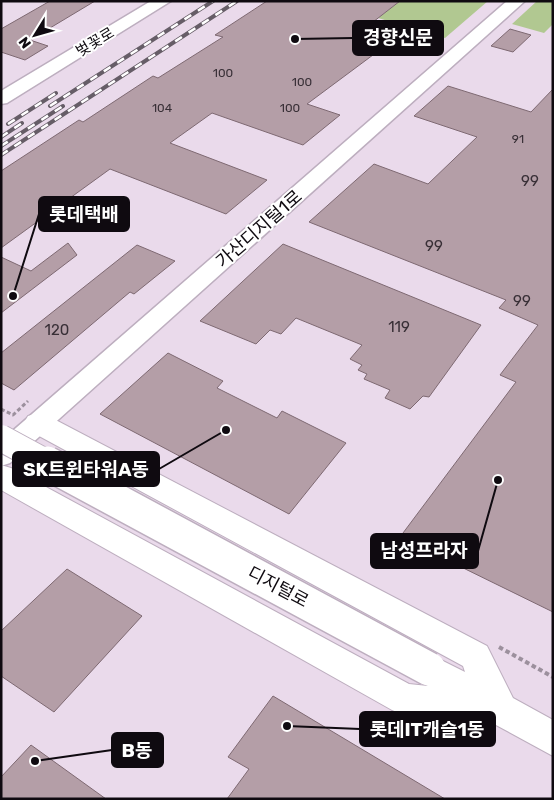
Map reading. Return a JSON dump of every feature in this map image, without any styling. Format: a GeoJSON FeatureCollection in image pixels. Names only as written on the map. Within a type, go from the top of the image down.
{"type":"FeatureCollection","features":[{"type":"Feature","properties":{"kind":"main road"},"geometry":{"type":"LineString","coordinates":[[33,412],[475,656],[501,710]]}},
{"type":"Feature","properties":{"kind":"main road","name":"디지털로"},"geometry":{"type":"LineString","coordinates":[[1,438],[430,669],[553,739]]}},
{"type":"Feature","properties":{"kind":"main road"},"geometry":{"type":"LineString","coordinates":[[1,476],[404,699],[501,710]]}},
{"type":"Feature","properties":{"kind":"street","name":"벚꽃로"},"geometry":{"type":"LineString","coordinates":[[1,98],[163,1]]}},
{"type":"Feature","properties":{"kind":"street","name":"가산디지털1로"},"geometry":{"type":"LineString","coordinates":[[1,456],[33,412],[517,1]]}},
{"type":"Feature","properties":{"kind":"path"},"geometry":{"type":"LineString","coordinates":[[1,409],[13,415],[33,412]]}},
{"type":"Feature","properties":{"kind":"green space"},"geometry":{"type":"Polygon","coordinates":[[[400,1],[488,1],[445,38],[378,18],[400,1]]]}},
{"type":"Feature","properties":{"kind":"green space"},"geometry":{"type":"Polygon","coordinates":[[[537,1],[553,1],[553,24],[544,33],[512,24],[537,1]]]}},
{"type":"Feature","properties":{"kind":"building"},"geometry":{"type":"Polygon","coordinates":[[[50,1],[95,1],[30,40],[48,46],[25,60],[1,52],[1,29],[50,1]]]}},
{"type":"Feature","properties":{"kind":"building"},"geometry":{"type":"Polygon","coordinates":[[[267,1],[400,1],[364,29],[373,32],[358,42],[381,49],[307,104],[340,115],[303,145],[212,113],[170,143],[267,180],[226,214],[110,169],[1,248],[1,171],[79,120],[83,122],[153,76],[158,78],[223,37],[215,35],[267,1]]]}},
{"type":"Feature","properties":{"kind":"building"},"geometry":{"type":"Polygon","coordinates":[[[510,29],[531,35],[513,52],[491,46],[510,29]]]}},
{"type":"Feature","properties":{"kind":"building"},"geometry":{"type":"Polygon","coordinates":[[[448,86],[531,112],[553,89],[553,612],[400,537],[516,382],[500,375],[538,325],[499,308],[506,300],[309,222],[374,164],[428,184],[477,137],[414,116],[448,86]]]}},
{"type":"Feature","properties":{"kind":"building"},"geometry":{"type":"Polygon","coordinates":[[[68,243],[77,255],[1,313],[1,257],[31,271],[68,243]]]}},
{"type":"Feature","properties":{"kind":"building"},"geometry":{"type":"Polygon","coordinates":[[[283,244],[481,325],[429,397],[423,396],[410,409],[385,398],[390,390],[364,379],[367,374],[358,370],[362,365],[350,359],[362,345],[296,318],[281,334],[270,330],[256,344],[200,321],[283,244]]]}},
{"type":"Feature","properties":{"kind":"building"},"geometry":{"type":"Polygon","coordinates":[[[137,245],[175,261],[134,294],[130,292],[14,390],[1,383],[1,353],[137,245]]]}},
{"type":"Feature","properties":{"kind":"building"},"geometry":{"type":"Polygon","coordinates":[[[168,353],[223,381],[217,388],[277,418],[282,411],[346,443],[289,514],[100,414],[168,353]]]}},
{"type":"Feature","properties":{"kind":"building"},"geometry":{"type":"Polygon","coordinates":[[[67,569],[142,616],[54,712],[1,676],[1,631],[67,569]]]}},
{"type":"Feature","properties":{"kind":"building"},"geometry":{"type":"Polygon","coordinates":[[[273,696],[445,799],[227,799],[249,769],[228,757],[273,696]]]}},
{"type":"Feature","properties":{"kind":"building"},"geometry":{"type":"Polygon","coordinates":[[[31,745],[106,799],[1,799],[1,777],[31,745]]]}},
{"type":"Feature","properties":{"kind":"railway"},"geometry":{"type":"LineString","coordinates":[[50,106],[213,1]]}},
{"type":"Feature","properties":{"kind":"railway"},"geometry":{"type":"LineString","coordinates":[[1,155],[237,1]]}},
{"type":"Feature","properties":{"kind":"railway"},"geometry":{"type":"LineString","coordinates":[[8,124],[56,93]]}},
{"type":"Feature","properties":{"kind":"railway"},"geometry":{"type":"LineString","coordinates":[[1,146],[63,106]]}},
{"type":"Feature","properties":{"kind":"railway"},"geometry":{"type":"LineString","coordinates":[[1,137],[22,123]]}},
{"type":"Feature","properties":{"kind":"place","name":"경향신문"},"geometry":{"type":"Point","coordinates":[295,39]}},
{"type":"Feature","properties":{"kind":"place","name":"롯데택배"},"geometry":{"type":"Point","coordinates":[13,296]}},
{"type":"Feature","properties":{"kind":"place","name":"SK트윈타워A동"},"geometry":{"type":"Point","coordinates":[226,430]}},
{"type":"Feature","properties":{"kind":"place","name":"남성프라자"},"geometry":{"type":"Point","coordinates":[498,480]}},
{"type":"Feature","properties":{"kind":"place","name":"롯데IT캐슬1동"},"geometry":{"type":"Point","coordinates":[287,726]}},
{"type":"Feature","properties":{"kind":"place","name":"B동"},"geometry":{"type":"Point","coordinates":[35,761]}}]}
